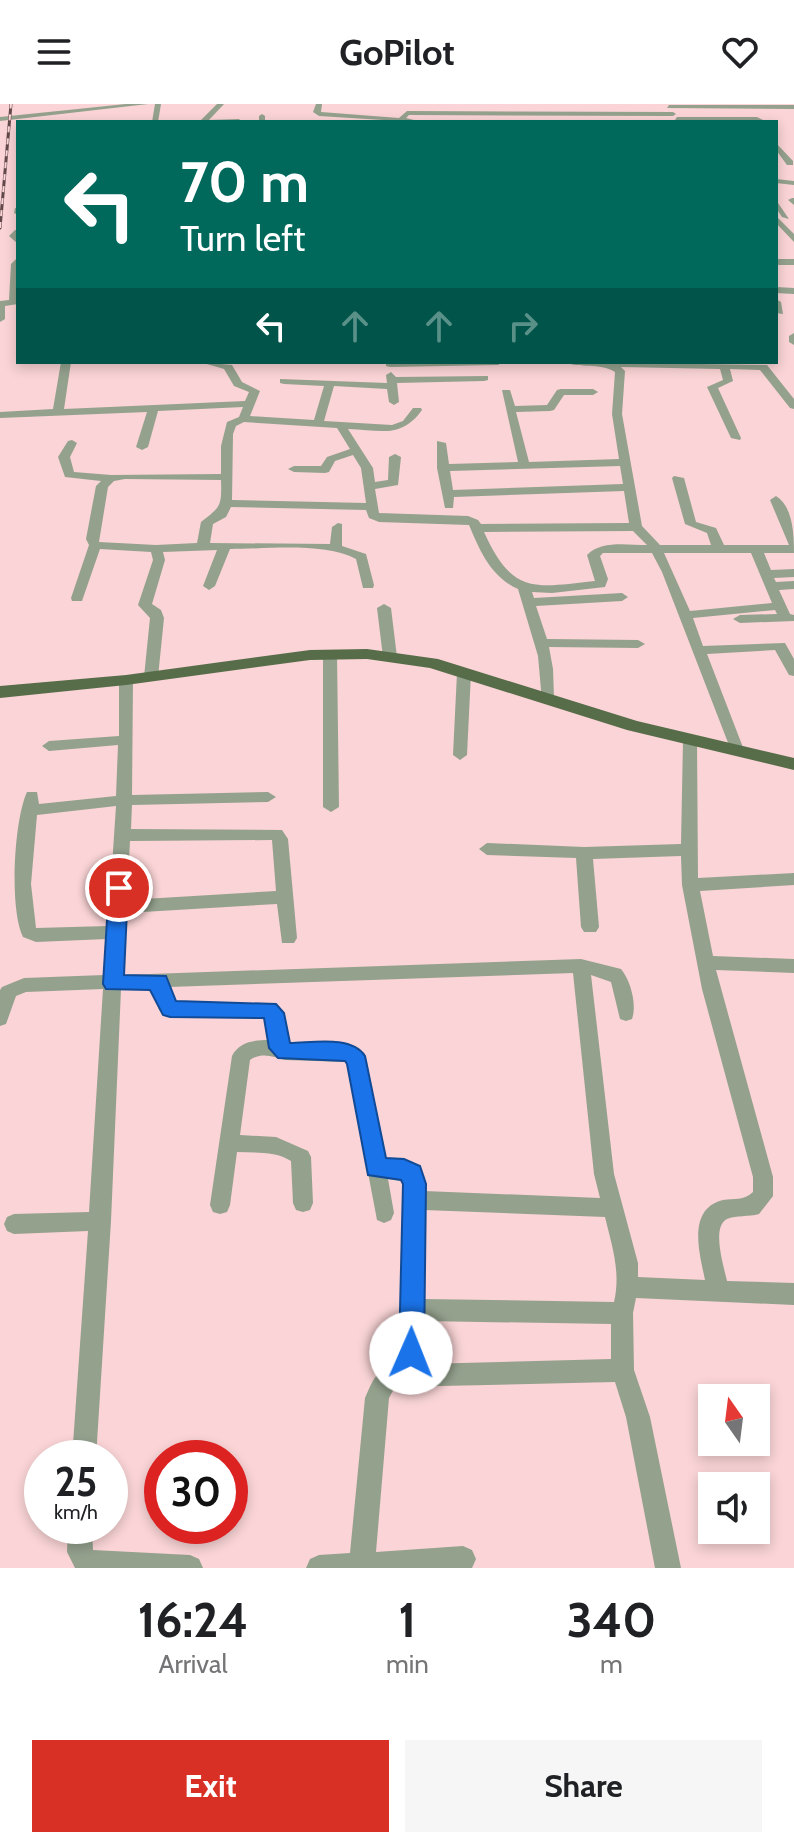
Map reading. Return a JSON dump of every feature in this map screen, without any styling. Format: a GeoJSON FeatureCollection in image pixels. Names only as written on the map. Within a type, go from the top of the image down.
{"type":"FeatureCollection","features":[{"type":"Feature","properties":{"kind":"main road"},"geometry":{"type":"LineString","coordinates":[[0,692],[126,680],[330,654],[390,657],[464,673],[690,740],[794,764]]}},
{"type":"Feature","properties":{"kind":"street"},"geometry":{"type":"LineString","coordinates":[[0,119],[87,106],[145,104]]}},
{"type":"Feature","properties":{"kind":"street"},"geometry":{"type":"LineString","coordinates":[[205,120],[221,104]]}},
{"type":"Feature","properties":{"kind":"street"},"geometry":{"type":"LineString","coordinates":[[307,120],[316,113],[319,104]]}},
{"type":"Feature","properties":{"kind":"street"},"geometry":{"type":"LineString","coordinates":[[407,118],[414,104]]}},
{"type":"Feature","properties":{"kind":"street"},"geometry":{"type":"LineString","coordinates":[[533,104],[564,110]]}},
{"type":"Feature","properties":{"kind":"street"},"geometry":{"type":"LineString","coordinates":[[673,113],[717,105],[794,107]]}},
{"type":"Feature","properties":{"kind":"street"},"geometry":{"type":"LineString","coordinates":[[316,113],[373,120],[564,110],[673,113],[759,120]]}},
{"type":"Feature","properties":{"kind":"street"},"geometry":{"type":"LineString","coordinates":[[539,120],[564,110]]}},
{"type":"Feature","properties":{"kind":"street"},"geometry":{"type":"LineString","coordinates":[[40,120],[45,114]]}},
{"type":"Feature","properties":{"kind":"street"},"geometry":{"type":"LineString","coordinates":[[778,134],[787,145],[778,145]]}},
{"type":"Feature","properties":{"kind":"street"},"geometry":{"type":"LineString","coordinates":[[778,148],[790,163]]}},
{"type":"Feature","properties":{"kind":"street"},"geometry":{"type":"LineString","coordinates":[[783,217],[781,220],[786,236]]}},
{"type":"Feature","properties":{"kind":"street"},"geometry":{"type":"LineString","coordinates":[[0,319],[1,304],[16,301],[13,280],[16,268]]}},
{"type":"Feature","properties":{"kind":"street"},"geometry":{"type":"LineString","coordinates":[[794,336],[794,342]]}},
{"type":"Feature","properties":{"kind":"street"},"geometry":{"type":"LineString","coordinates":[[58,413],[66,364]]}},
{"type":"Feature","properties":{"kind":"street"},"geometry":{"type":"LineString","coordinates":[[214,364],[228,367],[238,384],[255,391],[243,419]]}},
{"type":"Feature","properties":{"kind":"street"},"geometry":{"type":"LineString","coordinates":[[389,364],[394,402]]}},
{"type":"Feature","properties":{"kind":"street"},"geometry":{"type":"LineString","coordinates":[[614,364],[767,368],[783,396],[794,406]]}},
{"type":"Feature","properties":{"kind":"street"},"geometry":{"type":"LineString","coordinates":[[614,364],[621,376],[616,405],[627,487],[636,527],[655,547],[737,750]]}},
{"type":"Feature","properties":{"kind":"street"},"geometry":{"type":"LineString","coordinates":[[724,366],[728,381],[712,387],[736,438]]}},
{"type":"Feature","properties":{"kind":"street"},"geometry":{"type":"LineString","coordinates":[[284,381],[391,383],[484,378]]}},
{"type":"Feature","properties":{"kind":"street"},"geometry":{"type":"LineString","coordinates":[[318,423],[330,383]]}},
{"type":"Feature","properties":{"kind":"street"},"geometry":{"type":"LineString","coordinates":[[506,392],[513,409],[524,465]]}},
{"type":"Feature","properties":{"kind":"street"},"geometry":{"type":"LineString","coordinates":[[513,409],[550,408],[561,392],[593,392]]}},
{"type":"Feature","properties":{"kind":"street"},"geometry":{"type":"LineString","coordinates":[[0,415],[248,404]]}},
{"type":"Feature","properties":{"kind":"street"},"geometry":{"type":"LineString","coordinates":[[142,447],[153,409]]}},
{"type":"Feature","properties":{"kind":"street"},"geometry":{"type":"LineString","coordinates":[[203,546],[207,522],[220,516],[226,503],[226,435],[231,424],[243,419],[393,428],[407,423],[417,410]]}},
{"type":"Feature","properties":{"kind":"street"},"geometry":{"type":"LineString","coordinates":[[341,426],[367,468],[371,507],[379,518],[451,517],[468,520],[476,528],[501,576],[527,596],[545,643],[549,671],[547,698]]}},
{"type":"Feature","properties":{"kind":"street"},"geometry":{"type":"LineString","coordinates":[[72,443],[64,457],[69,475],[111,478],[225,477]]}},
{"type":"Feature","properties":{"kind":"street"},"geometry":{"type":"LineString","coordinates":[[441,443],[451,517]]}},
{"type":"Feature","properties":{"kind":"street"},"geometry":{"type":"LineString","coordinates":[[294,469],[325,470],[331,459],[355,451]]}},
{"type":"Feature","properties":{"kind":"street"},"geometry":{"type":"LineString","coordinates":[[368,486],[394,483],[395,457]]}},
{"type":"Feature","properties":{"kind":"street"},"geometry":{"type":"LineString","coordinates":[[443,468],[625,462]]}},
{"type":"Feature","properties":{"kind":"street"},"geometry":{"type":"LineString","coordinates":[[77,598],[95,545],[92,539],[102,486],[111,478]]}},
{"type":"Feature","properties":{"kind":"street"},"geometry":{"type":"LineString","coordinates":[[678,478],[691,524],[712,531],[719,549]]}},
{"type":"Feature","properties":{"kind":"street"},"geometry":{"type":"LineString","coordinates":[[447,494],[627,487]]}},
{"type":"Feature","properties":{"kind":"street"},"geometry":{"type":"LineString","coordinates":[[527,596],[600,584],[602,579],[594,551],[655,547],[756,549],[794,546],[776,500]]}},
{"type":"Feature","properties":{"kind":"street"},"geometry":{"type":"LineString","coordinates":[[226,503],[371,507]]}},
{"type":"Feature","properties":{"kind":"street"},"geometry":{"type":"LineString","coordinates":[[336,548],[338,527]]}},
{"type":"Feature","properties":{"kind":"street"},"geometry":{"type":"LineString","coordinates":[[476,528],[636,527]]}},
{"type":"Feature","properties":{"kind":"street"},"geometry":{"type":"LineString","coordinates":[[616,528],[623,548]]}},
{"type":"Feature","properties":{"kind":"street"},"geometry":{"type":"LineString","coordinates":[[95,545],[156,549],[225,546],[359,551],[368,585]]}},
{"type":"Feature","properties":{"kind":"street"},"geometry":{"type":"LineString","coordinates":[[209,586],[225,546]]}},
{"type":"Feature","properties":{"kind":"street"},"geometry":{"type":"LineString","coordinates":[[151,677],[157,618],[156,613],[145,605],[159,560],[156,549]]}},
{"type":"Feature","properties":{"kind":"street"},"geometry":{"type":"LineString","coordinates":[[684,615],[724,613],[746,621],[786,614],[756,549]]}},
{"type":"Feature","properties":{"kind":"street"},"geometry":{"type":"LineString","coordinates":[[772,580],[794,573]]}},
{"type":"Feature","properties":{"kind":"street"},"geometry":{"type":"LineString","coordinates":[[772,580],[794,585]]}},
{"type":"Feature","properties":{"kind":"street"},"geometry":{"type":"LineString","coordinates":[[527,596],[622,597]]}},
{"type":"Feature","properties":{"kind":"street"},"geometry":{"type":"LineString","coordinates":[[384,608],[390,657]]}},
{"type":"Feature","properties":{"kind":"street"},"geometry":{"type":"LineString","coordinates":[[545,643],[638,644]]}},
{"type":"Feature","properties":{"kind":"street"},"geometry":{"type":"LineString","coordinates":[[699,650],[775,645],[789,651],[794,672]]}},
{"type":"Feature","properties":{"kind":"street"},"geometry":{"type":"LineString","coordinates":[[330,654],[331,807]]}},
{"type":"Feature","properties":{"kind":"street"},"geometry":{"type":"LineString","coordinates":[[460,755],[464,673]]}},
{"type":"Feature","properties":{"kind":"street"},"geometry":{"type":"LineString","coordinates":[[85,1440],[125,800],[126,680]]}},
{"type":"Feature","properties":{"kind":"street"},"geometry":{"type":"LineString","coordinates":[[49,746],[127,740]]}},
{"type":"Feature","properties":{"kind":"street"},"geometry":{"type":"LineString","coordinates":[[690,740],[687,850],[690,885],[706,963],[763,1177],[763,1196],[752,1207],[722,1210],[710,1222],[708,1238],[717,1288]]}},
{"type":"Feature","properties":{"kind":"street"},"geometry":{"type":"LineString","coordinates":[[116,932],[36,935],[29,932],[24,877],[32,803],[268,797]]}},
{"type":"Feature","properties":{"kind":"street"},"geometry":{"type":"LineString","coordinates":[[123,835],[276,834],[280,839],[288,938]]}},
{"type":"Feature","properties":{"kind":"street"},"geometry":{"type":"LineString","coordinates":[[487,849],[584,853],[687,850]]}},
{"type":"Feature","properties":{"kind":"street"},"geometry":{"type":"LineString","coordinates":[[584,853],[590,927]]}},
{"type":"Feature","properties":{"kind":"street"},"geometry":{"type":"LineString","coordinates":[[690,885],[794,879]]}},
{"type":"Feature","properties":{"kind":"street"},"geometry":{"type":"LineString","coordinates":[[118,907],[285,897]]}},
{"type":"Feature","properties":{"kind":"street"},"geometry":{"type":"LineString","coordinates":[[706,963],[794,966]]}},
{"type":"Feature","properties":{"kind":"street"},"geometry":{"type":"LineString","coordinates":[[0,1019],[8,992],[16,986],[581,966],[615,974],[620,980],[626,1014]]}},
{"type":"Feature","properties":{"kind":"street"},"geometry":{"type":"LineString","coordinates":[[581,966],[604,1174],[627,1263],[628,1287],[622,1313],[623,1370],[638,1417],[668,1568]]}},
{"type":"Feature","properties":{"kind":"street"},"geometry":{"type":"LineString","coordinates":[[159,981],[162,997],[170,1009],[269,1010],[274,1013],[279,1048]]}},
{"type":"Feature","properties":{"kind":"street"},"geometry":{"type":"LineString","coordinates":[[220,1205],[241,1056],[253,1048],[279,1048],[285,1052],[352,1054],[358,1062],[384,1213]]}},
{"type":"Feature","properties":{"kind":"street"},"geometry":{"type":"LineString","coordinates":[[229,1143],[284,1146],[296,1152],[301,1157],[303,1203]]}},
{"type":"Feature","properties":{"kind":"street"},"geometry":{"type":"LineString","coordinates":[[376,1167],[411,1174],[414,1200],[411,1375]]}},
{"type":"Feature","properties":{"kind":"street"},"geometry":{"type":"LineString","coordinates":[[414,1200],[613,1208]]}},
{"type":"Feature","properties":{"kind":"street"},"geometry":{"type":"LineString","coordinates":[[14,1224],[101,1221]]}},
{"type":"Feature","properties":{"kind":"street"},"geometry":{"type":"LineString","coordinates":[[628,1287],[717,1288],[794,1294]]}},
{"type":"Feature","properties":{"kind":"street"},"geometry":{"type":"LineString","coordinates":[[412,1310],[622,1313]]}},
{"type":"Feature","properties":{"kind":"street"},"geometry":{"type":"LineString","coordinates":[[362,1565],[377,1398],[383,1383],[391,1376],[623,1370]]}},
{"type":"Feature","properties":{"kind":"street"},"geometry":{"type":"LineString","coordinates":[[80,1544],[80,1552],[86,1562],[190,1568]]}},
{"type":"Feature","properties":{"kind":"street"},"geometry":{"type":"LineString","coordinates":[[319,1568],[463,1559]]}},
{"type":"Feature","properties":{"kind":"railway"},"geometry":{"type":"LineString","coordinates":[[0,228],[11,104]]}},
{"type":"Feature","properties":{"kind":"route"},"geometry":{"type":"LineString","coordinates":[[119,888],[114,984],[159,981],[165,1005],[170,1009],[269,1010],[274,1013],[279,1048],[285,1052],[345,1052],[352,1054],[358,1062],[376,1167],[404,1170],[411,1174],[414,1184],[411,1353]]}}]}
